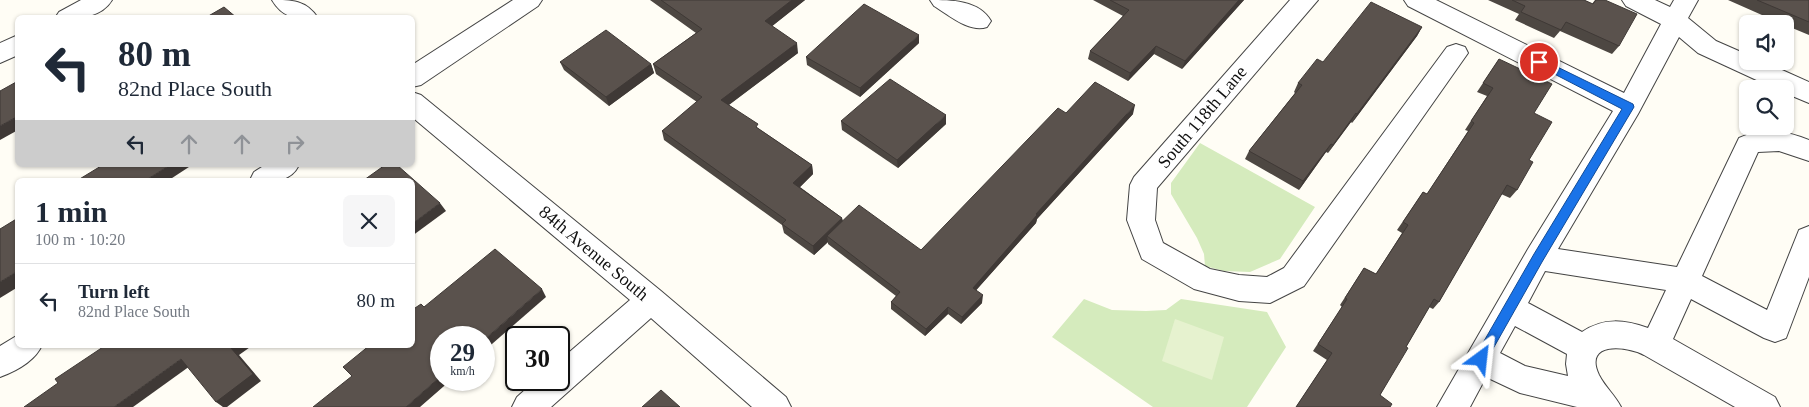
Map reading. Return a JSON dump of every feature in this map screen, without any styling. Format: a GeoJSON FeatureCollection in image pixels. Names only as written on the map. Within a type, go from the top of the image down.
{"type":"FeatureCollection","features":[{"type":"Feature","properties":{"kind":"street"},"geometry":{"type":"LineString","coordinates":[[72,15],[100,0]]}},
{"type":"Feature","properties":{"kind":"street"},"geometry":{"type":"LineString","coordinates":[[284,0],[302,15]]}},
{"type":"Feature","properties":{"kind":"street"},"geometry":{"type":"LineString","coordinates":[[415,76],[530,0]]}},
{"type":"Feature","properties":{"kind":"street"},"geometry":{"type":"LineString","coordinates":[[942,0],[979,21]]}},
{"type":"Feature","properties":{"kind":"street","name":"South 118th Lane"},"geometry":{"type":"LineString","coordinates":[[1306,0],[1298,6],[1144,185],[1141,220],[1152,251],[1204,280],[1239,288],[1270,290],[1294,277],[1456,53]]}},
{"type":"Feature","properties":{"kind":"street"},"geometry":{"type":"LineString","coordinates":[[1416,0],[1629,107]]}},
{"type":"Feature","properties":{"kind":"street"},"geometry":{"type":"LineString","coordinates":[[1634,0],[1681,10],[1707,47],[1809,93]]}},
{"type":"Feature","properties":{"kind":"street"},"geometry":{"type":"LineString","coordinates":[[1453,407],[1538,258],[1629,107],[1681,10]]}},
{"type":"Feature","properties":{"kind":"street"},"geometry":{"type":"LineString","coordinates":[[0,54],[15,46]]}},
{"type":"Feature","properties":{"kind":"street","name":"84th Avenue South"},"geometry":{"type":"LineString","coordinates":[[415,104],[651,300],[775,407]]}},
{"type":"Feature","properties":{"kind":"street"},"geometry":{"type":"LineString","coordinates":[[1655,345],[1748,144],[1759,139],[1777,140],[1788,142],[1809,151]]}},
{"type":"Feature","properties":{"kind":"street"},"geometry":{"type":"LineString","coordinates":[[267,178],[283,167]]}},
{"type":"Feature","properties":{"kind":"street"},"geometry":{"type":"LineString","coordinates":[[1538,258],[1685,281],[1775,329],[1809,238]]}},
{"type":"Feature","properties":{"kind":"street"},"geometry":{"type":"LineString","coordinates":[[528,407],[651,300]]}},
{"type":"Feature","properties":{"kind":"street"},"geometry":{"type":"LineString","coordinates":[[1510,308],[1584,348]]}},
{"type":"Feature","properties":{"kind":"street"},"geometry":{"type":"LineString","coordinates":[[1600,402],[1586,382],[1580,364],[1584,348],[1596,339],[1610,334],[1640,339],[1655,345],[1764,407]]}},
{"type":"Feature","properties":{"kind":"street"},"geometry":{"type":"LineString","coordinates":[[0,363],[22,348]]}},
{"type":"Feature","properties":{"kind":"street"},"geometry":{"type":"LineString","coordinates":[[1481,359],[1520,379],[1600,402]]}},
{"type":"Feature","properties":{"kind":"green space"},"geometry":{"type":"Polygon","coordinates":[[[1200,143],[1315,207],[1280,259],[1250,272],[1224,271],[1205,266],[1204,254],[1197,238],[1171,194],[1171,183],[1200,143]]]}},
{"type":"Feature","properties":{"kind":"green space"},"geometry":{"type":"Polygon","coordinates":[[[1084,299],[1112,310],[1166,310],[1181,299],[1267,312],[1286,347],[1247,407],[1153,407],[1052,337],[1084,299]]]}},
{"type":"Feature","properties":{"kind":"green space"},"geometry":{"type":"Polygon","coordinates":[[[1175,319],[1224,337],[1212,380],[1162,361],[1175,319]]]}},
{"type":"Feature","properties":{"kind":"building"},"geometry":{"type":"Polygon","coordinates":[[[661,0],[792,0],[765,21],[797,43],[721,100],[758,124],[756,127],[812,165],[793,183],[842,218],[813,246],[782,224],[786,220],[662,131],[702,97],[653,64],[702,29],[661,0]]]}},
{"type":"Feature","properties":{"kind":"building"},"geometry":{"type":"Polygon","coordinates":[[[1110,0],[1239,0],[1185,61],[1156,46],[1130,73],[1090,51],[1129,10],[1110,0]]]}},
{"type":"Feature","properties":{"kind":"building"},"geometry":{"type":"Polygon","coordinates":[[[1512,0],[1584,0],[1593,4],[1596,0],[1605,0],[1637,14],[1619,46],[1566,22],[1561,30],[1521,12],[1525,6],[1512,0]]]}},
{"type":"Feature","properties":{"kind":"building"},"geometry":{"type":"Polygon","coordinates":[[[1757,0],[1809,0],[1809,22],[1757,0]]]}},
{"type":"Feature","properties":{"kind":"building"},"geometry":{"type":"Polygon","coordinates":[[[1371,2],[1422,27],[1333,145],[1331,144],[1303,181],[1249,151],[1302,85],[1298,83],[1317,59],[1323,62],[1371,2]]]}},
{"type":"Feature","properties":{"kind":"building"},"geometry":{"type":"Polygon","coordinates":[[[864,4],[919,35],[860,88],[806,57],[864,4]]]}},
{"type":"Feature","properties":{"kind":"building"},"geometry":{"type":"Polygon","coordinates":[[[224,7],[233,15],[210,15],[224,7]]]}},
{"type":"Feature","properties":{"kind":"building"},"geometry":{"type":"Polygon","coordinates":[[[606,30],[651,64],[606,97],[560,62],[606,30]]]}},
{"type":"Feature","properties":{"kind":"building"},"geometry":{"type":"Polygon","coordinates":[[[1499,59],[1552,84],[1534,113],[1552,122],[1529,160],[1533,162],[1517,190],[1507,185],[1439,302],[1434,299],[1380,395],[1392,404],[1390,407],[1296,407],[1332,353],[1318,344],[1347,299],[1345,298],[1364,268],[1376,274],[1408,225],[1403,222],[1423,192],[1427,194],[1474,123],[1471,121],[1493,88],[1483,83],[1499,59]]]}},
{"type":"Feature","properties":{"kind":"building"},"geometry":{"type":"Polygon","coordinates":[[[890,79],[946,115],[897,160],[841,121],[890,79]]]}},
{"type":"Feature","properties":{"kind":"building"},"geometry":{"type":"Polygon","coordinates":[[[1095,82],[1135,105],[1036,214],[973,288],[983,295],[962,317],[948,307],[926,329],[891,302],[900,292],[827,236],[859,205],[921,250],[1058,108],[1066,113],[1095,82]]]}},
{"type":"Feature","properties":{"kind":"building"},"geometry":{"type":"Polygon","coordinates":[[[15,83],[15,118],[0,126],[0,91],[15,83]]]}},
{"type":"Feature","properties":{"kind":"building"},"geometry":{"type":"Polygon","coordinates":[[[99,167],[167,167],[149,178],[81,178],[99,167]]]}},
{"type":"Feature","properties":{"kind":"building"},"geometry":{"type":"Polygon","coordinates":[[[382,167],[399,167],[412,178],[367,178],[382,167]]]}},
{"type":"Feature","properties":{"kind":"building"},"geometry":{"type":"Polygon","coordinates":[[[415,181],[440,203],[415,222],[415,181]]]}},
{"type":"Feature","properties":{"kind":"building"},"geometry":{"type":"Polygon","coordinates":[[[15,220],[15,273],[0,282],[0,229],[15,220]]]}},
{"type":"Feature","properties":{"kind":"building"},"geometry":{"type":"Polygon","coordinates":[[[495,249],[542,289],[495,330],[495,326],[430,326],[430,386],[406,407],[313,407],[352,376],[343,367],[366,348],[415,348],[415,308],[421,304],[424,307],[495,249]]]}},
{"type":"Feature","properties":{"kind":"building"},"geometry":{"type":"Polygon","coordinates":[[[102,348],[231,348],[253,374],[216,402],[181,359],[114,407],[24,407],[58,383],[55,379],[102,348]]]}},
{"type":"Feature","properties":{"kind":"building"},"geometry":{"type":"Polygon","coordinates":[[[661,390],[680,407],[642,407],[661,390]]]}},
{"type":"Feature","properties":{"kind":"route"},"geometry":{"type":"LineString","coordinates":[[1481,359],[1538,258],[1629,107],[1539,62]]}}]}
